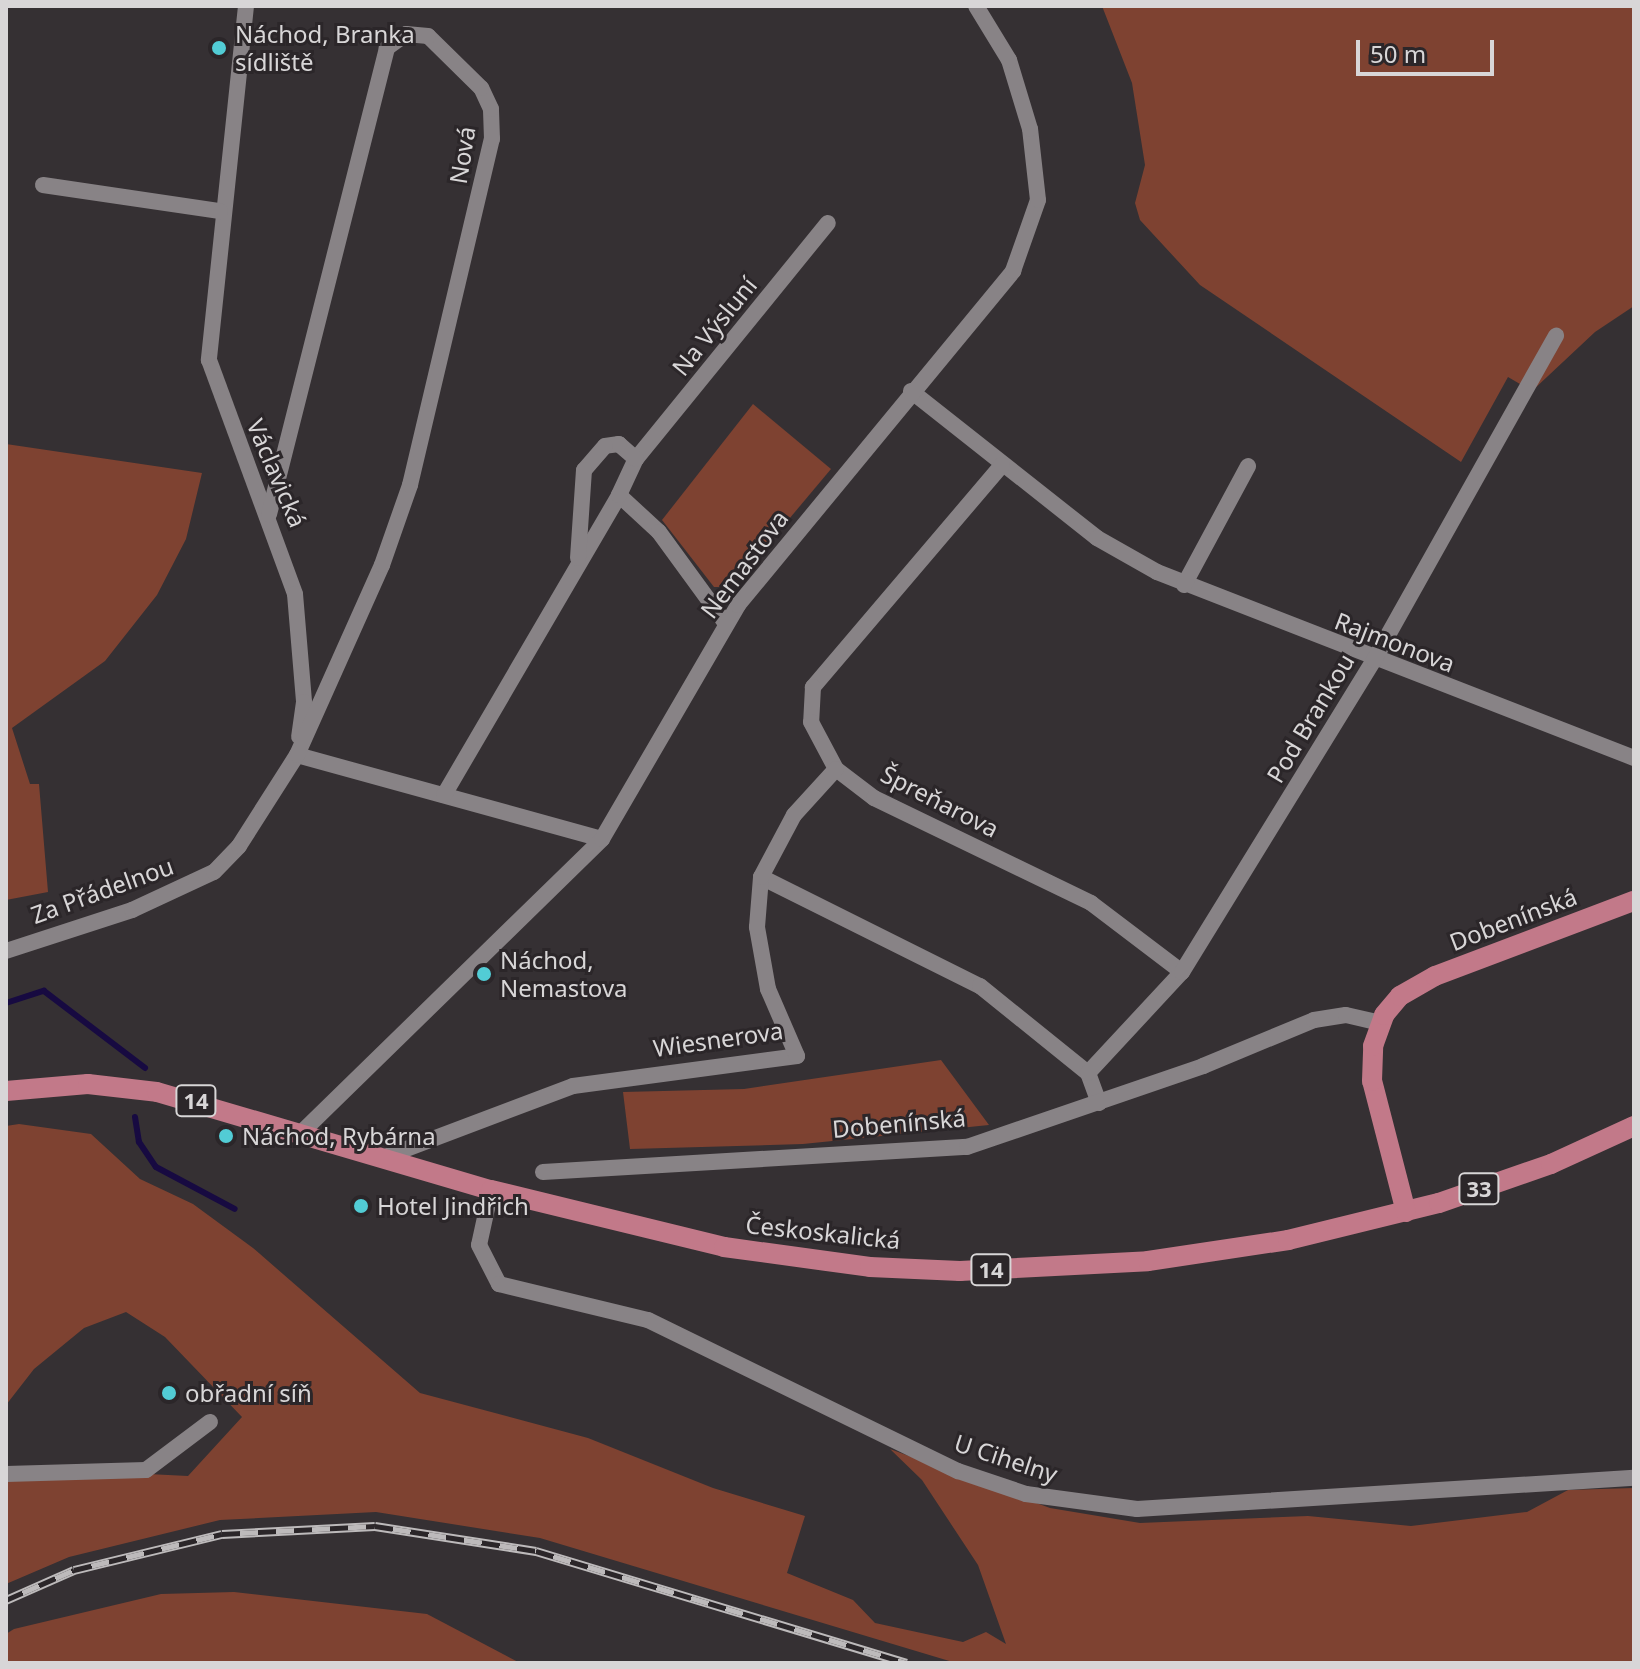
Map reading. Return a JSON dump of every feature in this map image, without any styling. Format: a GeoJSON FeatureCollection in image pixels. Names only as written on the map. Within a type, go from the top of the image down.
{"type":"FeatureCollection","features":[{"type":"Feature","properties":{"kind":"main road","name":"Dobenínská"},"geometry":{"type":"LineString","coordinates":[[1380,1023],[1400,996],[1420,983],[1634,901]]}},
{"type":"Feature","properties":{"kind":"main road"},"geometry":{"type":"LineString","coordinates":[[1380,1023],[1372,1081],[1406,1212]]}},
{"type":"Feature","properties":{"kind":"main road","name":"Českoskalická"},"geometry":{"type":"LineString","coordinates":[[6,1091],[88,1084],[157,1092],[302,1132],[491,1190],[724,1247],[870,1267],[960,1271],[1201,1255],[1406,1212],[1551,1164],[1634,1126]]}},
{"type":"Feature","properties":{"kind":"street","name":"Václavická"},"geometry":{"type":"LineString","coordinates":[[246,6],[220,211],[209,360],[218,396],[269,514],[295,594],[304,702],[297,755]]}},
{"type":"Feature","properties":{"kind":"street","name":"Nemastova"},"geometry":{"type":"LineString","coordinates":[[302,1132],[602,839],[704,672],[726,624],[911,391],[1013,271],[1038,200],[1030,129],[1009,60],[976,6]]}},
{"type":"Feature","properties":{"kind":"street","name":"Nová"},"geometry":{"type":"LineString","coordinates":[[269,514],[387,48],[406,34],[428,36],[481,88],[491,109],[492,139],[410,485],[382,565],[297,755]]}},
{"type":"Feature","properties":{"kind":"street"},"geometry":{"type":"LineString","coordinates":[[43,185],[220,211]]}},
{"type":"Feature","properties":{"kind":"street","name":"Na Výsluní"},"geometry":{"type":"LineString","coordinates":[[444,795],[578,558],[619,495],[636,459],[828,223]]}},
{"type":"Feature","properties":{"kind":"street","name":"Pod Brankou"},"geometry":{"type":"LineString","coordinates":[[1088,1073],[1182,972],[1374,660],[1556,336]]}},
{"type":"Feature","properties":{"kind":"street","name":"Rajmonova"},"geometry":{"type":"LineString","coordinates":[[911,391],[1097,538],[1184,585],[1634,758]]}},
{"type":"Feature","properties":{"kind":"street","name":"Na Výsluní"},"geometry":{"type":"LineString","coordinates":[[578,558],[584,470],[605,446],[619,444],[636,459]]}},
{"type":"Feature","properties":{"kind":"street","name":"Špreňarova"},"geometry":{"type":"LineString","coordinates":[[1002,465],[813,687],[811,722],[836,769],[874,798],[1091,903],[1182,972]]}},
{"type":"Feature","properties":{"kind":"street"},"geometry":{"type":"LineString","coordinates":[[1184,585],[1248,466]]}},
{"type":"Feature","properties":{"kind":"street"},"geometry":{"type":"LineString","coordinates":[[619,495],[659,532],[726,624]]}},
{"type":"Feature","properties":{"kind":"street"},"geometry":{"type":"LineString","coordinates":[[297,755],[602,839]]}},
{"type":"Feature","properties":{"kind":"street","name":"Za Přádelnou"},"geometry":{"type":"LineString","coordinates":[[6,951],[132,910],[214,872],[248,833],[297,755]]}},
{"type":"Feature","properties":{"kind":"street"},"geometry":{"type":"LineString","coordinates":[[836,769],[794,815],[761,877],[980,986],[1088,1073],[1099,1103]]}},
{"type":"Feature","properties":{"kind":"street","name":"Wiesnerova"},"geometry":{"type":"LineString","coordinates":[[385,1157],[573,1086],[797,1056],[768,989],[757,927],[761,877]]}},
{"type":"Feature","properties":{"kind":"street","name":"Dobenínská"},"geometry":{"type":"LineString","coordinates":[[543,1172],[967,1147],[1099,1103],[1314,1020],[1346,1015],[1380,1023]]}},
{"type":"Feature","properties":{"kind":"street","name":"U Cihelny"},"geometry":{"type":"LineString","coordinates":[[491,1190],[479,1245],[499,1284],[648,1320],[958,1471],[1026,1494],[1137,1509],[1399,1498],[1634,1478]]}},
{"type":"Feature","properties":{"kind":"street"},"geometry":{"type":"LineString","coordinates":[[6,1474],[146,1470],[210,1422]]}},
{"type":"Feature","properties":{"kind":"shaded area"},"geometry":{"type":"Polygon","coordinates":[[[1102,6],[1634,6],[1634,306],[1595,332],[1532,391],[1508,377],[1461,462],[1200,285],[1140,220],[1135,203],[1145,165],[1132,83],[1102,6]]]}},
{"type":"Feature","properties":{"kind":"shaded area"},"geometry":{"type":"Polygon","coordinates":[[[753,404],[831,469],[732,587],[714,587],[662,520],[753,404]]]}},
{"type":"Feature","properties":{"kind":"shaded area"},"geometry":{"type":"Polygon","coordinates":[[[6,444],[202,473],[186,539],[157,595],[105,661],[12,728],[30,784],[39,784],[48,892],[6,900],[6,444]]]}},
{"type":"Feature","properties":{"kind":"shaded area"},"geometry":{"type":"Polygon","coordinates":[[[941,1060],[989,1125],[803,1144],[630,1149],[623,1092],[744,1089],[941,1060]]]}},
{"type":"Feature","properties":{"kind":"shaded area"},"geometry":{"type":"Polygon","coordinates":[[[19,1124],[91,1134],[140,1179],[193,1204],[253,1248],[420,1393],[588,1438],[713,1488],[805,1516],[787,1573],[853,1600],[875,1623],[963,1642],[986,1632],[1006,1644],[978,1565],[922,1480],[890,1449],[1050,1508],[1140,1523],[1308,1516],[1411,1526],[1527,1512],[1568,1490],[1634,1488],[1634,1663],[956,1663],[540,1538],[376,1512],[220,1520],[69,1557],[6,1584],[6,1479],[108,1472],[188,1476],[242,1417],[165,1337],[126,1312],[84,1328],[34,1369],[6,1405],[6,1126],[19,1124]]]}},
{"type":"Feature","properties":{"kind":"shaded area"},"geometry":{"type":"Polygon","coordinates":[[[234,1592],[427,1614],[520,1663],[6,1663],[6,1634],[14,1629],[161,1594],[234,1592]]]}},
{"type":"Feature","properties":{"kind":"waterway"},"geometry":{"type":"LineString","coordinates":[[6,1003],[44,991],[145,1068]]}},
{"type":"Feature","properties":{"kind":"waterway"},"geometry":{"type":"LineString","coordinates":[[135,1117],[139,1142],[156,1167],[235,1209]]}},
{"type":"Feature","properties":{"kind":"railway"},"geometry":{"type":"LineString","coordinates":[[6,1600],[74,1570],[222,1534],[375,1526],[536,1551],[906,1663]]}},
{"type":"Feature","properties":{"kind":"place","name":"Náchod, Branka sídliště"},"geometry":{"type":"Point","coordinates":[219,48]}},
{"type":"Feature","properties":{"kind":"place","name":"Náchod, Nemastova"},"geometry":{"type":"Point","coordinates":[484,974]}},
{"type":"Feature","properties":{"kind":"place","name":"Náchod, Rybárna"},"geometry":{"type":"Point","coordinates":[226,1136]}},
{"type":"Feature","properties":{"kind":"place","name":"Hotel Jindřich"},"geometry":{"type":"Point","coordinates":[361,1206]}},
{"type":"Feature","properties":{"kind":"place","name":"obřadní síň"},"geometry":{"type":"Point","coordinates":[169,1393]}}]}
